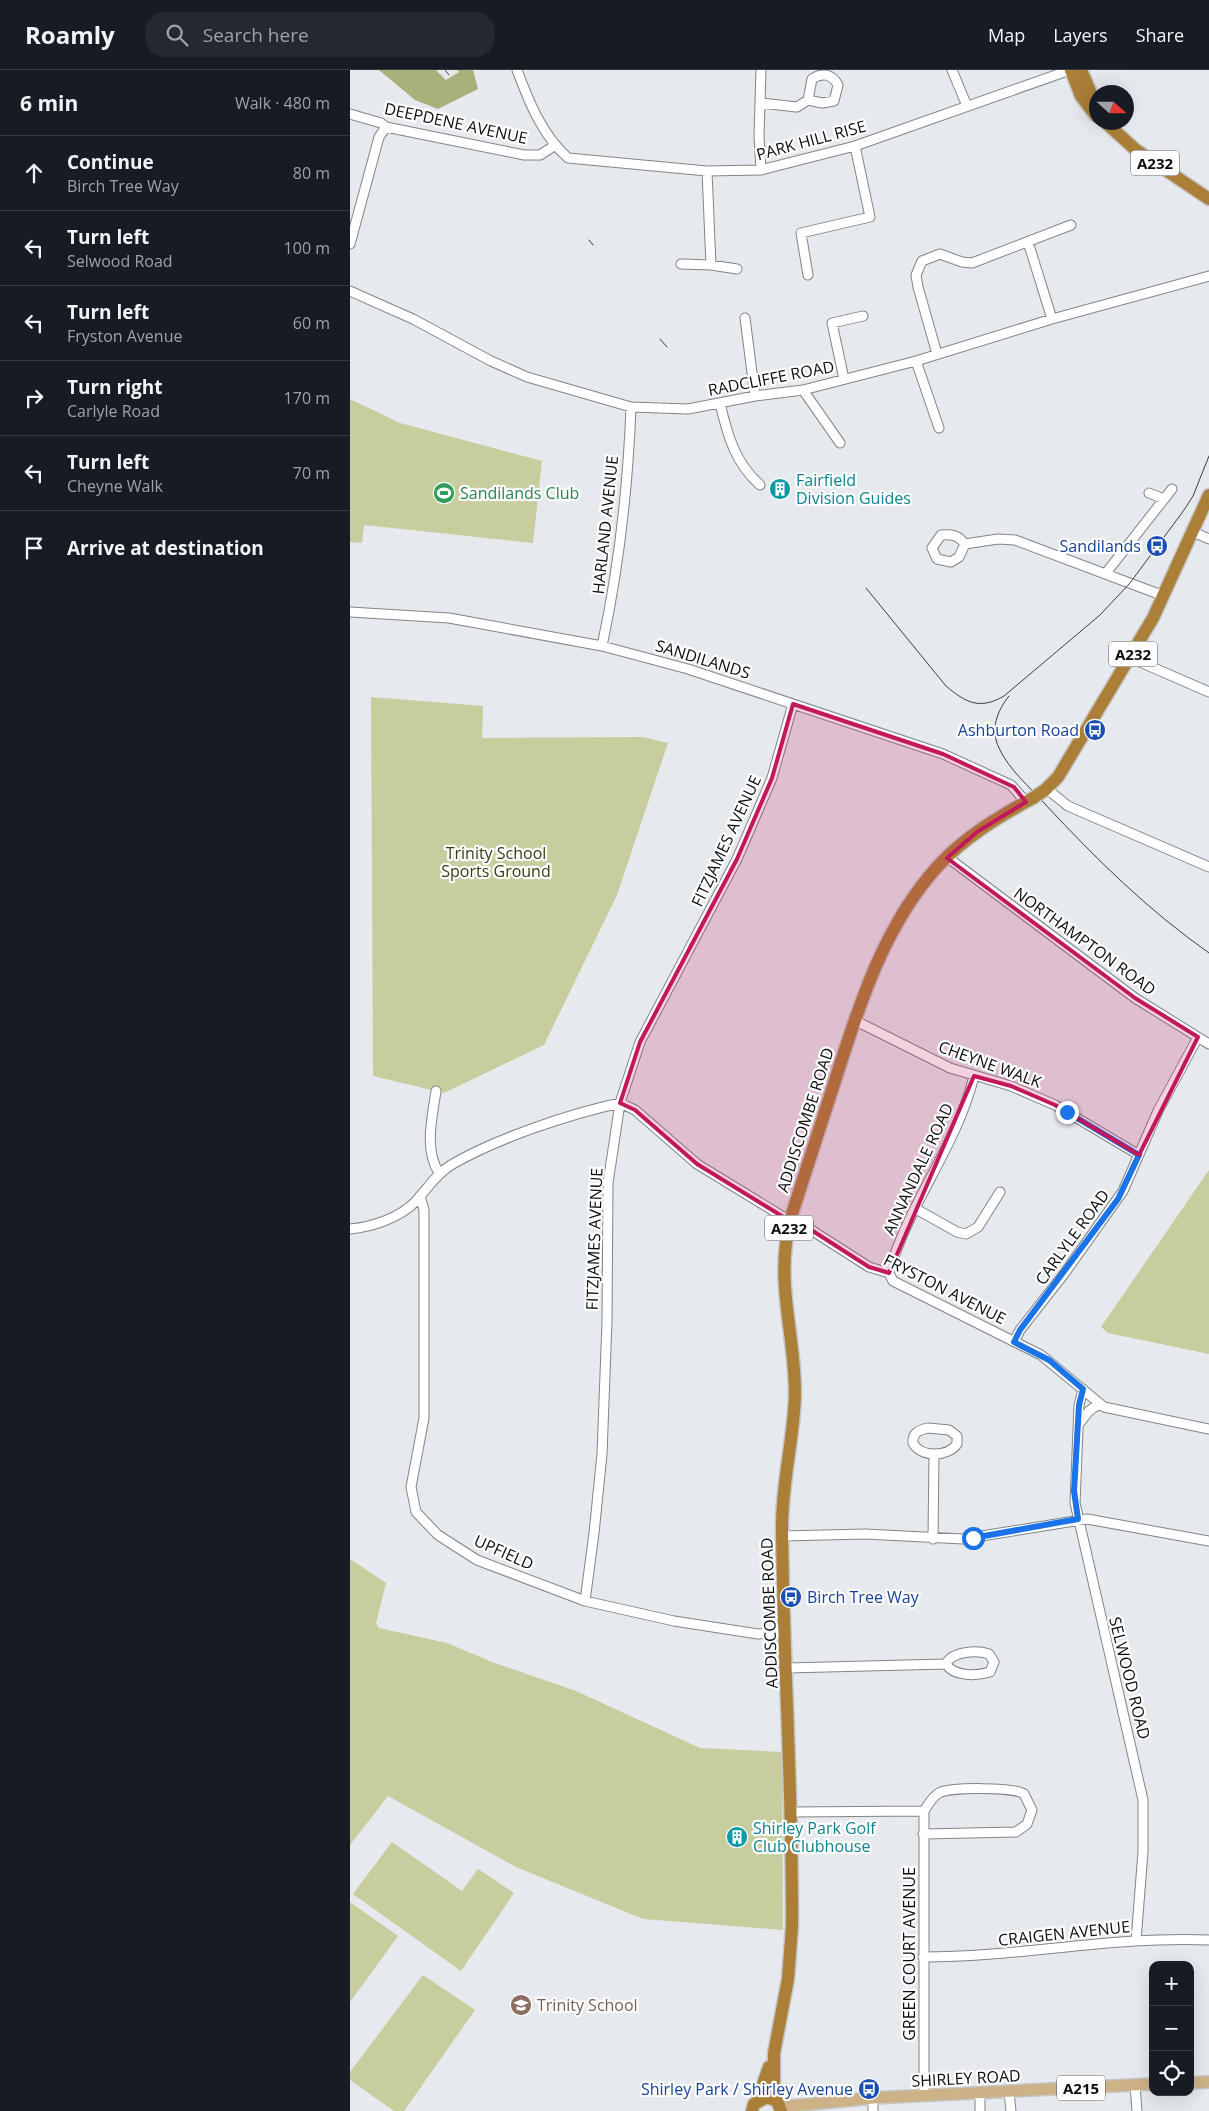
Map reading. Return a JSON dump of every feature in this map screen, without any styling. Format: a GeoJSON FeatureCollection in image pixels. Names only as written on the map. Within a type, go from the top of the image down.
{"type":"FeatureCollection","features":[{"type":"Feature","properties":{"kind":"highway"},"geometry":{"type":"LineString","coordinates":[[1070,70],[1081,96],[1089,107]]}},
{"type":"Feature","properties":{"kind":"highway"},"geometry":{"type":"LineString","coordinates":[[1081,70],[1089,89]]}},
{"type":"Feature","properties":{"kind":"highway","name":"A232"},"geometry":{"type":"LineString","coordinates":[[1114,130],[1136,150],[1209,199]]}},
{"type":"Feature","properties":{"kind":"highway","name":"ADDISCOMBE ROAD"},"geometry":{"type":"LineString","coordinates":[[753,2109],[774,2053],[784,2006],[791,1946],[790,1812],[783,1536],[784,1500],[794,1407],[794,1371],[783,1272],[791,1219],[854,1020],[882,957],[907,908],[922,886],[947,857],[977,832],[1046,790],[1058,777],[1131,658],[1164,596],[1209,494]]}},
{"type":"Feature","properties":{"kind":"highway","name":"ADDISCOMBE ROAD"},"geometry":{"type":"LineString","coordinates":[[774,2053],[779,2106]]}},
{"type":"Feature","properties":{"kind":"highway"},"geometry":{"type":"LineString","coordinates":[[753,2109],[767,2097],[779,2106]]}},
{"type":"Feature","properties":{"kind":"main road"},"geometry":{"type":"LineString","coordinates":[[1194,2083],[1209,2082]]}},
{"type":"Feature","properties":{"kind":"main road","name":"SHIRLEY ROAD"},"geometry":{"type":"LineString","coordinates":[[779,2106],[874,2098],[1149,2084]]}},
{"type":"Feature","properties":{"kind":"street"},"geometry":{"type":"LineString","coordinates":[[517,70],[529,104],[554,146]]}},
{"type":"Feature","properties":{"kind":"street"},"geometry":{"type":"LineString","coordinates":[[761,170],[762,70]]}},
{"type":"Feature","properties":{"kind":"street"},"geometry":{"type":"LineString","coordinates":[[952,70],[967,106]]}},
{"type":"Feature","properties":{"kind":"street","name":"PARK HILL RISE"},"geometry":{"type":"LineString","coordinates":[[554,146],[568,158],[576,160],[707,171],[761,170],[855,146],[1070,70]]}},
{"type":"Feature","properties":{"kind":"street"},"geometry":{"type":"LineString","coordinates":[[761,103],[797,107],[808,100]]}},
{"type":"Feature","properties":{"kind":"street","name":"DEEPDENE AVENUE"},"geometry":{"type":"LineString","coordinates":[[350,114],[382,123],[386,127],[524,155],[540,155],[554,146]]}},
{"type":"Feature","properties":{"kind":"street"},"geometry":{"type":"LineString","coordinates":[[350,244],[379,137],[386,127]]}},
{"type":"Feature","properties":{"kind":"street"},"geometry":{"type":"LineString","coordinates":[[808,275],[801,233],[870,217],[855,146]]}},
{"type":"Feature","properties":{"kind":"street"},"geometry":{"type":"LineString","coordinates":[[707,171],[712,264]]}},
{"type":"Feature","properties":{"kind":"street"},"geometry":{"type":"LineString","coordinates":[[937,354],[918,288],[916,275],[922,261],[940,254],[962,262],[972,263],[1071,225]]}},
{"type":"Feature","properties":{"kind":"street"},"geometry":{"type":"LineString","coordinates":[[1028,242],[1052,319]]}},
{"type":"Feature","properties":{"kind":"street"},"geometry":{"type":"LineString","coordinates":[[681,264],[712,264],[737,269]]}},
{"type":"Feature","properties":{"kind":"street","name":"RADCLIFFE ROAD"},"geometry":{"type":"LineString","coordinates":[[350,291],[413,319],[491,361],[527,377],[631,407],[688,410],[755,396],[803,390],[916,361],[1052,319],[1209,276]]}},
{"type":"Feature","properties":{"kind":"street"},"geometry":{"type":"LineString","coordinates":[[844,379],[832,323],[863,316]]}},
{"type":"Feature","properties":{"kind":"street"},"geometry":{"type":"LineString","coordinates":[[746,318],[755,396]]}},
{"type":"Feature","properties":{"kind":"street"},"geometry":{"type":"LineString","coordinates":[[916,361],[939,428]]}},
{"type":"Feature","properties":{"kind":"street"},"geometry":{"type":"LineString","coordinates":[[803,390],[840,443]]}},
{"type":"Feature","properties":{"kind":"street"},"geometry":{"type":"LineString","coordinates":[[720,403],[727,436],[746,472],[760,484]]}},
{"type":"Feature","properties":{"kind":"street","name":"HARLAND AVENUE"},"geometry":{"type":"LineString","coordinates":[[602,646],[614,590],[624,510],[631,407]]}},
{"type":"Feature","properties":{"kind":"street"},"geometry":{"type":"LineString","coordinates":[[1106,573],[1172,489]]}},
{"type":"Feature","properties":{"kind":"street"},"geometry":{"type":"LineString","coordinates":[[1149,493],[1164,499]]}},
{"type":"Feature","properties":{"kind":"street"},"geometry":{"type":"LineString","coordinates":[[1193,532],[1209,539]]}},
{"type":"Feature","properties":{"kind":"street"},"geometry":{"type":"LineString","coordinates":[[965,544],[998,539],[1015,540],[1164,596]]}},
{"type":"Feature","properties":{"kind":"street","name":"SANDILANDS"},"geometry":{"type":"LineString","coordinates":[[350,612],[449,618],[602,646],[688,669],[943,754],[1011,785],[1029,800]]}},
{"type":"Feature","properties":{"kind":"street"},"geometry":{"type":"LineString","coordinates":[[1131,658],[1209,692]]}},
{"type":"Feature","properties":{"kind":"street","name":"FITZJAMES AVENUE"},"geometry":{"type":"LineString","coordinates":[[585,1601],[602,1454],[607,1322],[608,1183],[620,1103],[640,1042],[737,859],[772,778],[793,704]]}},
{"type":"Feature","properties":{"kind":"street"},"geometry":{"type":"LineString","coordinates":[[1046,790],[1068,806],[1209,867]]}},
{"type":"Feature","properties":{"kind":"street","name":"NORTHAMPTON ROAD"},"geometry":{"type":"LineString","coordinates":[[947,857],[1135,998],[1209,1044]]}},
{"type":"Feature","properties":{"kind":"street","name":"CHEYNE WALK"},"geometry":{"type":"LineString","coordinates":[[854,1020],[940,1064],[1011,1086],[1057,1106],[1139,1155]]}},
{"type":"Feature","properties":{"kind":"street","name":"CARLYLE ROAD"},"geometry":{"type":"LineString","coordinates":[[1014,1342],[1020,1330],[1118,1199],[1158,1111],[1198,1037]]}},
{"type":"Feature","properties":{"kind":"street","name":"ANNANDALE ROAD"},"geometry":{"type":"LineString","coordinates":[[889,1273],[916,1209],[950,1139],[974,1076]]}},
{"type":"Feature","properties":{"kind":"street"},"geometry":{"type":"LineString","coordinates":[[436,1091],[431,1140],[434,1164],[439,1173]]}},
{"type":"Feature","properties":{"kind":"street"},"geometry":{"type":"LineString","coordinates":[[350,1229],[369,1226],[396,1214],[420,1196],[439,1173],[473,1154],[544,1125],[620,1103]]}},
{"type":"Feature","properties":{"kind":"street","name":"FRYSTON AVENUE"},"geometry":{"type":"LineString","coordinates":[[620,1103],[636,1110],[697,1164],[869,1267],[889,1273],[893,1281],[1049,1360],[1099,1404]]}},
{"type":"Feature","properties":{"kind":"street"},"geometry":{"type":"LineString","coordinates":[[916,1209],[957,1232],[966,1234],[978,1227],[1000,1192]]}},
{"type":"Feature","properties":{"kind":"street","name":"UPFIELD"},"geometry":{"type":"LineString","coordinates":[[420,1196],[424,1210],[424,1418],[411,1487],[416,1512],[438,1535],[477,1560],[585,1601],[683,1622],[758,1634],[785,1632]]}},
{"type":"Feature","properties":{"kind":"street","name":"SELWOOD ROAD"},"geometry":{"type":"LineString","coordinates":[[1083,1389],[1079,1405],[1074,1491],[1078,1519],[1143,1800],[1143,1852],[1136,1941]]}},
{"type":"Feature","properties":{"kind":"street"},"geometry":{"type":"LineString","coordinates":[[1079,1424],[1089,1410],[1099,1404],[1114,1410],[1209,1429]]}},
{"type":"Feature","properties":{"kind":"street"},"geometry":{"type":"LineString","coordinates":[[928,1428],[954,1432],[958,1438],[956,1446],[946,1452],[934,1454],[914,1446],[915,1434],[928,1428]]}},
{"type":"Feature","properties":{"kind":"street"},"geometry":{"type":"LineString","coordinates":[[933,1539],[934,1454]]}},
{"type":"Feature","properties":{"kind":"street"},"geometry":{"type":"LineString","coordinates":[[783,1536],[865,1534],[933,1539],[987,1536],[1078,1519],[1105,1520],[1209,1541]]}},
{"type":"Feature","properties":{"kind":"street"},"geometry":{"type":"LineString","coordinates":[[787,1668],[946,1664],[954,1656],[972,1653],[988,1653],[994,1662],[990,1672],[978,1674],[959,1673],[950,1669],[946,1664]]}},
{"type":"Feature","properties":{"kind":"street"},"geometry":{"type":"LineString","coordinates":[[790,1812],[924,1811],[934,1797],[945,1791],[1008,1789],[1017,1790],[1024,1794],[1032,1810],[1027,1824],[1016,1832],[924,1834]]}},
{"type":"Feature","properties":{"kind":"street","name":"GREEN COURT AVENUE"},"geometry":{"type":"LineString","coordinates":[[924,1811],[924,2096]]}},
{"type":"Feature","properties":{"kind":"street","name":"CRAIGEN AVENUE"},"geometry":{"type":"LineString","coordinates":[[923,1958],[987,1956],[1051,1947],[1107,1945],[1170,1938],[1209,1940]]}},
{"type":"Feature","properties":{"kind":"street"},"geometry":{"type":"LineString","coordinates":[[1135,2085],[1137,2111]]}},
{"type":"Feature","properties":{"kind":"street"},"geometry":{"type":"LineString","coordinates":[[1010,2092],[1011,2111]]}},
{"type":"Feature","properties":{"kind":"street"},"geometry":{"type":"LineString","coordinates":[[980,2094],[980,2111]]}},
{"type":"Feature","properties":{"kind":"street"},"geometry":{"type":"LineString","coordinates":[[873,2111],[874,2098]]}},
{"type":"Feature","properties":{"kind":"highlighted area"},"geometry":{"type":"Polygon","coordinates":[[[793,704],[943,754],[1014,787],[1026,802],[977,832],[947,858],[1135,998],[1198,1037],[1139,1155],[1055,1105],[1011,1086],[974,1076],[889,1273],[869,1267],[791,1217],[790,1221],[697,1164],[635,1110],[620,1103],[640,1042],[737,859],[772,778],[793,704]]]}},
{"type":"Feature","properties":{"kind":"green space"},"geometry":{"type":"Polygon","coordinates":[[[379,70],[436,70],[446,80],[459,72],[457,70],[473,70],[478,89],[438,109],[415,100],[379,70]]]}},
{"type":"Feature","properties":{"kind":"green space","name":"Sandilands Club"},"geometry":{"type":"Polygon","coordinates":[[[350,399],[400,423],[542,461],[533,543],[364,525],[362,543],[350,542],[350,399]]]}},
{"type":"Feature","properties":{"kind":"green space","name":"Trinity School Sports Ground"},"geometry":{"type":"Polygon","coordinates":[[[371,697],[483,706],[482,738],[643,737],[668,743],[617,895],[544,1045],[444,1093],[373,1076],[371,697]]]}},
{"type":"Feature","properties":{"kind":"green space"},"geometry":{"type":"Polygon","coordinates":[[[1209,1170],[1209,1354],[1108,1333],[1101,1327],[1209,1170]]]}},
{"type":"Feature","properties":{"kind":"green space"},"geometry":{"type":"Polygon","coordinates":[[[350,1559],[386,1583],[376,1623],[379,1628],[447,1643],[492,1662],[576,1691],[700,1748],[782,1752],[783,1930],[643,1919],[516,1867],[388,1796],[350,1845],[350,1559]]]}},
{"type":"Feature","properties":{"kind":"green space"},"geometry":{"type":"Polygon","coordinates":[[[392,1842],[462,1891],[478,1869],[514,1893],[461,1971],[353,1894],[392,1842]]]}},
{"type":"Feature","properties":{"kind":"green space"},"geometry":{"type":"Polygon","coordinates":[[[350,1902],[398,1936],[350,2002],[350,1902]]]}},
{"type":"Feature","properties":{"kind":"green space"},"geometry":{"type":"Polygon","coordinates":[[[423,1975],[475,2010],[404,2111],[394,2111],[350,2080],[350,2072],[423,1975]]]}},
{"type":"Feature","properties":{"kind":"tram line"},"geometry":{"type":"LineString","coordinates":[[445,70],[449,75]]}},
{"type":"Feature","properties":{"kind":"tram line"},"geometry":{"type":"LineString","coordinates":[[589,240],[593,245]]}},
{"type":"Feature","properties":{"kind":"tram line"},"geometry":{"type":"LineString","coordinates":[[660,339],[667,347]]}},
{"type":"Feature","properties":{"kind":"tram line"},"geometry":{"type":"LineString","coordinates":[[866,588],[946,686],[960,697],[974,703],[988,703],[1004,696],[1100,615],[1130,583],[1193,496],[1209,456]]}},
{"type":"Feature","properties":{"kind":"tram line"},"geometry":{"type":"LineString","coordinates":[[1009,696],[998,714],[995,727],[996,741],[1008,764],[1123,883],[1209,953]]}},
{"type":"Feature","properties":{"kind":"place","name":"Fairfield Division Guides"},"geometry":{"type":"Point","coordinates":[780,489]}},
{"type":"Feature","properties":{"kind":"place","name":"Sandilands Club"},"geometry":{"type":"Point","coordinates":[444,493]}},
{"type":"Feature","properties":{"kind":"place","name":"Sandilands"},"geometry":{"type":"Point","coordinates":[1157,546]}},
{"type":"Feature","properties":{"kind":"place","name":"Ashburton Road"},"geometry":{"type":"Point","coordinates":[1095,730]}},
{"type":"Feature","properties":{"kind":"place","name":"Birch Tree Way"},"geometry":{"type":"Point","coordinates":[791,1597]}},
{"type":"Feature","properties":{"kind":"place","name":"Shirley Park Golf Club Clubhouse"},"geometry":{"type":"Point","coordinates":[737,1837]}},
{"type":"Feature","properties":{"kind":"place","name":"Trinity School"},"geometry":{"type":"Point","coordinates":[521,2005]}},
{"type":"Feature","properties":{"kind":"place","name":"Shirley Park / Shirley Avenue"},"geometry":{"type":"Point","coordinates":[869,2089]}},
{"type":"Feature","properties":{"kind":"route"},"geometry":{"type":"LineString","coordinates":[[973,1538],[994,1536],[1054,1522],[1078,1519],[1074,1491],[1079,1405],[1083,1389],[1049,1360],[1033,1350],[1014,1342],[1020,1330],[1064,1274],[1118,1199],[1129,1180],[1139,1155],[1067,1112]]}}]}
